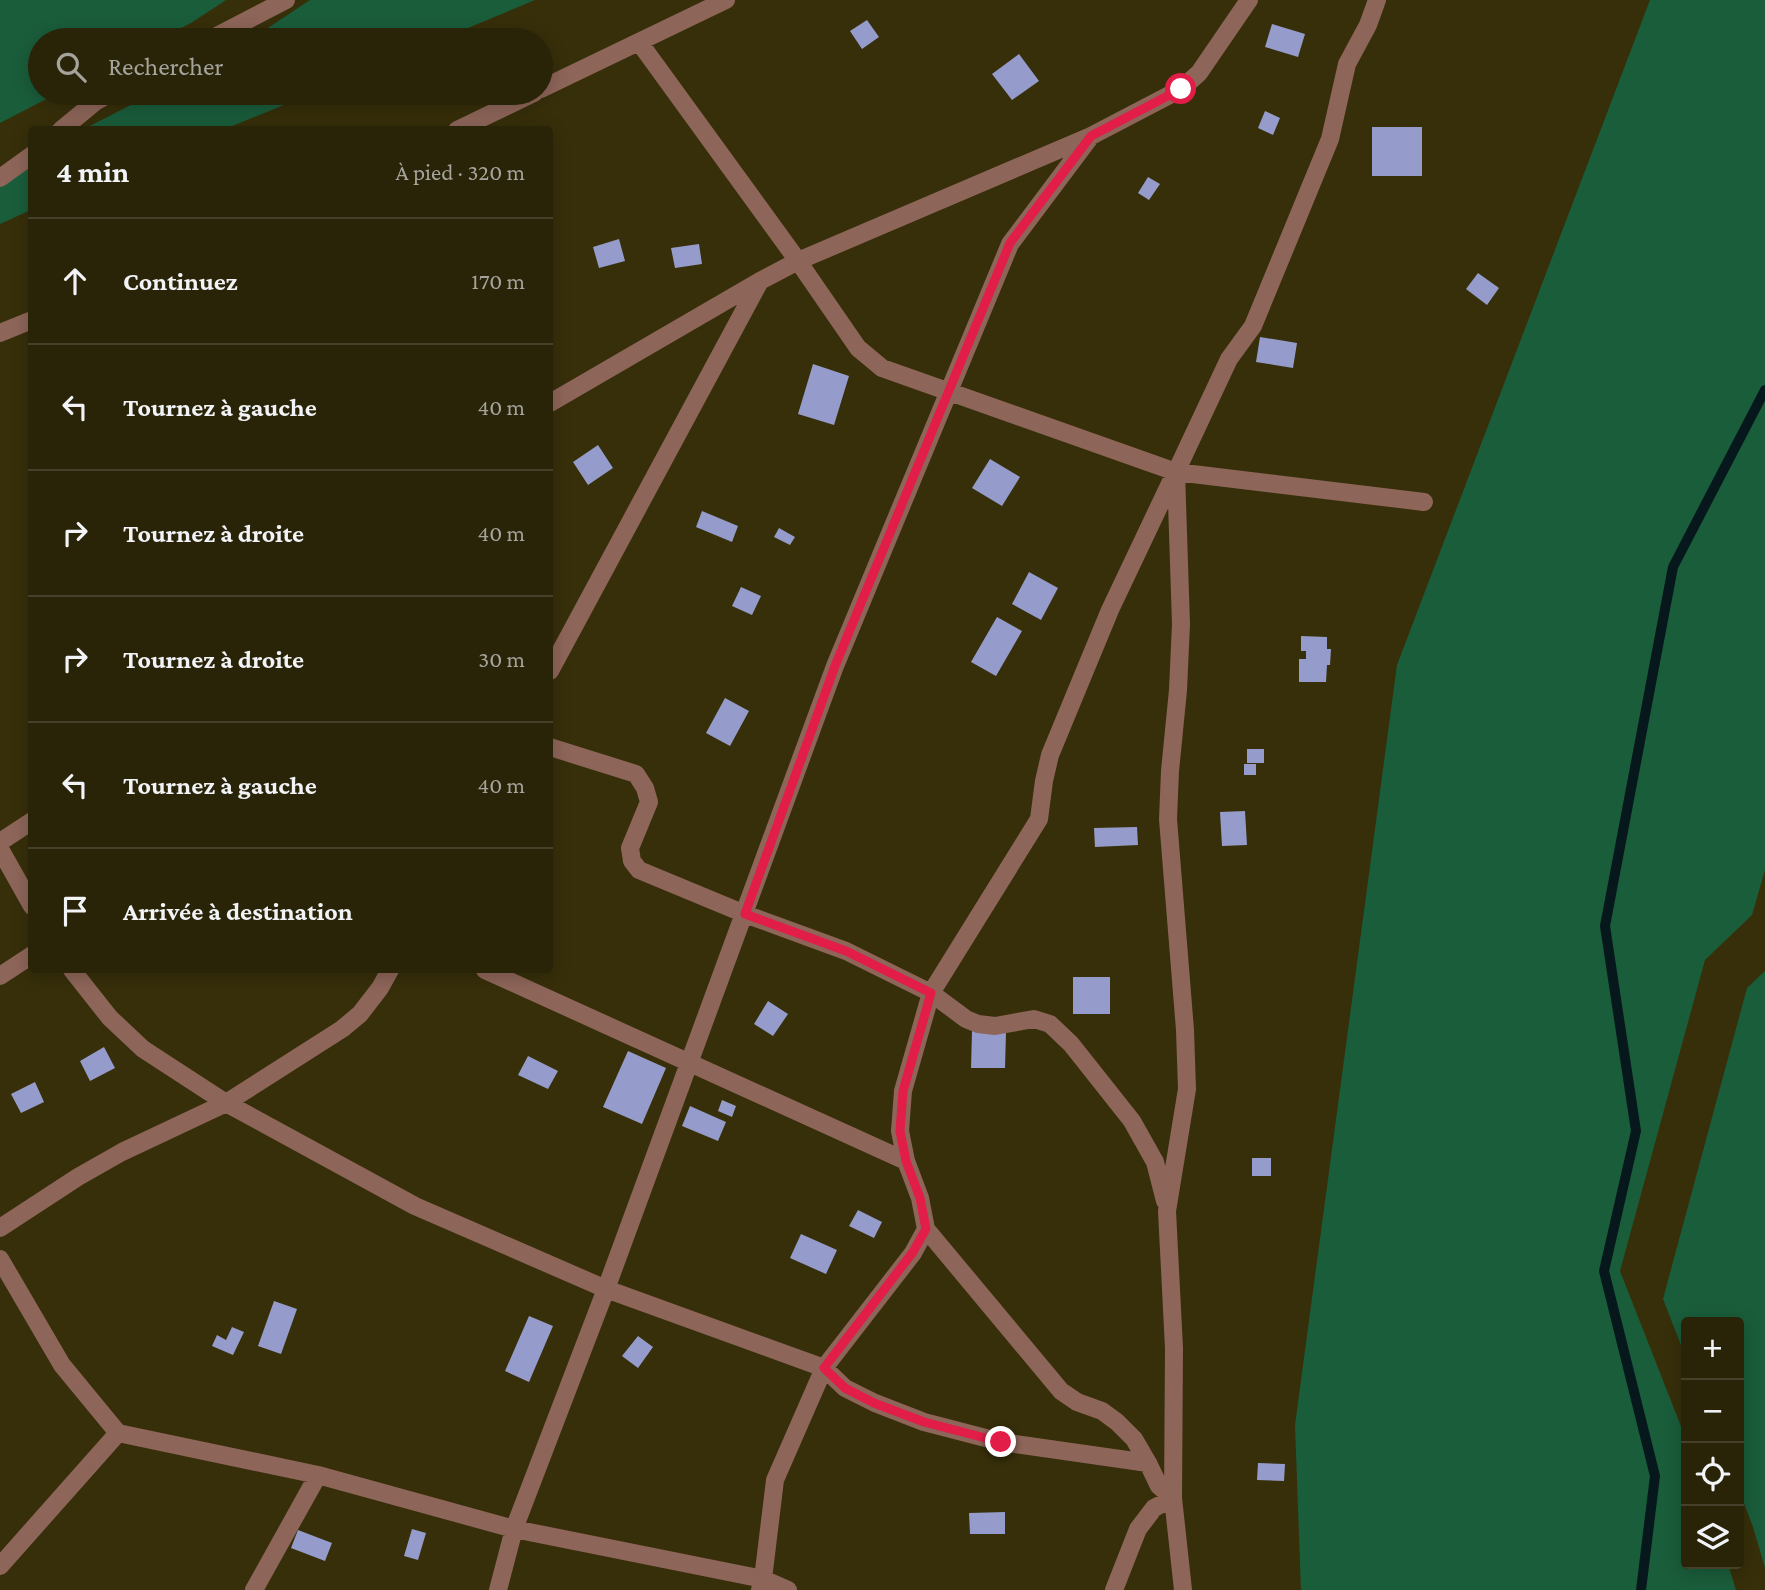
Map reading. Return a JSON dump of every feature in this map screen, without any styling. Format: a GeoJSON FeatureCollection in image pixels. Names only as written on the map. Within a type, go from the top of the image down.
{"type":"FeatureCollection","features":[{"type":"Feature","properties":{"kind":"street"},"geometry":{"type":"LineString","coordinates":[[232,28],[286,0]]}},
{"type":"Feature","properties":{"kind":"street"},"geometry":{"type":"LineString","coordinates":[[553,83],[726,0]]}},
{"type":"Feature","properties":{"kind":"street"},"geometry":{"type":"LineString","coordinates":[[553,401],[798,261],[1091,136],[1181,89],[1199,73],[1249,0]]}},
{"type":"Feature","properties":{"kind":"street"},"geometry":{"type":"LineString","coordinates":[[1173,1498],[1159,1486],[1134,1439],[1102,1411],[1077,1402],[1061,1391],[926,1229],[920,1198],[906,1161],[900,1131],[903,1091],[931,993],[1040,819],[1050,755],[1110,610],[1229,359],[1253,326],[1330,139],[1347,64],[1368,25],[1377,0]]}},
{"type":"Feature","properties":{"kind":"street"},"geometry":{"type":"LineString","coordinates":[[639,42],[858,348],[883,368],[1176,472],[1424,502]]}},
{"type":"Feature","properties":{"kind":"street"},"geometry":{"type":"LineString","coordinates":[[66,126],[91,105]]}},
{"type":"Feature","properties":{"kind":"street"},"geometry":{"type":"LineString","coordinates":[[465,126],[509,105]]}},
{"type":"Feature","properties":{"kind":"street"},"geometry":{"type":"LineString","coordinates":[[498,1590],[513,1530],[691,1062],[835,666],[1010,243],[1091,136]]}},
{"type":"Feature","properties":{"kind":"street"},"geometry":{"type":"LineString","coordinates":[[0,178],[28,158]]}},
{"type":"Feature","properties":{"kind":"street"},"geometry":{"type":"LineString","coordinates":[[553,665],[760,281]]}},
{"type":"Feature","properties":{"kind":"street"},"geometry":{"type":"LineString","coordinates":[[0,333],[28,322]]}},
{"type":"Feature","properties":{"kind":"street"},"geometry":{"type":"LineString","coordinates":[[1167,1211],[1187,1089],[1185,1030],[1168,819],[1181,624],[1176,472]]}},
{"type":"Feature","properties":{"kind":"street"},"geometry":{"type":"LineString","coordinates":[[553,748],[636,774],[645,788],[649,802],[630,848],[632,861],[639,870],[745,914],[846,951],[931,993],[966,1019],[978,1024],[995,1026],[1034,1019],[1050,1024],[1071,1044],[1132,1121],[1156,1163],[1167,1211],[1174,1348],[1173,1498],[1183,1590]]}},
{"type":"Feature","properties":{"kind":"street"},"geometry":{"type":"LineString","coordinates":[[0,842],[28,824]]}},
{"type":"Feature","properties":{"kind":"street"},"geometry":{"type":"LineString","coordinates":[[0,849],[28,899]]}},
{"type":"Feature","properties":{"kind":"street"},"geometry":{"type":"LineString","coordinates":[[0,976],[28,958]]}},
{"type":"Feature","properties":{"kind":"street"},"geometry":{"type":"LineString","coordinates":[[74,973],[110,1018],[143,1049],[226,1103],[415,1206],[606,1289],[824,1368],[845,1388],[874,1403],[924,1422],[1001,1442],[1147,1462]]}},
{"type":"Feature","properties":{"kind":"street"},"geometry":{"type":"LineString","coordinates":[[0,1228],[122,1152],[226,1103],[342,1029],[360,1014],[388,973]]}},
{"type":"Feature","properties":{"kind":"street"},"geometry":{"type":"LineString","coordinates":[[492,973],[906,1161]]}},
{"type":"Feature","properties":{"kind":"street"},"geometry":{"type":"LineString","coordinates":[[761,1585],[775,1480],[824,1368],[913,1252],[926,1229]]}},
{"type":"Feature","properties":{"kind":"street"},"geometry":{"type":"LineString","coordinates":[[0,1259],[62,1364],[118,1433],[318,1475],[513,1530],[788,1590]]}},
{"type":"Feature","properties":{"kind":"street"},"geometry":{"type":"LineString","coordinates":[[0,1566],[118,1433]]}},
{"type":"Feature","properties":{"kind":"street"},"geometry":{"type":"LineString","coordinates":[[254,1590],[318,1475]]}},
{"type":"Feature","properties":{"kind":"street"},"geometry":{"type":"LineString","coordinates":[[1114,1590],[1138,1529],[1154,1508],[1173,1498]]}},
{"type":"Feature","properties":{"kind":"green space"},"geometry":{"type":"Polygon","coordinates":[[[0,0],[226,0],[181,28],[28,28],[28,105],[35,105],[0,123],[0,0]]]}},
{"type":"Feature","properties":{"kind":"green space"},"geometry":{"type":"Polygon","coordinates":[[[310,0],[535,0],[468,28],[268,28],[310,0]]]}},
{"type":"Feature","properties":{"kind":"green space"},"geometry":{"type":"Polygon","coordinates":[[[1650,0],[1765,0],[1765,870],[1752,915],[1705,960],[1620,1271],[1681,1426],[1681,1569],[1730,1569],[1736,1590],[1301,1590],[1295,1425],[1397,665],[1650,0]]]}},
{"type":"Feature","properties":{"kind":"green space"},"geometry":{"type":"Polygon","coordinates":[[[131,105],[284,105],[232,126],[90,126],[131,105]]]}},
{"type":"Feature","properties":{"kind":"green space"},"geometry":{"type":"Polygon","coordinates":[[[28,159],[28,211],[0,224],[0,173],[28,159]]]}},
{"type":"Feature","properties":{"kind":"green space"},"geometry":{"type":"Polygon","coordinates":[[[1765,971],[1765,1568],[1744,1503],[1744,1317],[1681,1317],[1681,1345],[1663,1299],[1747,988],[1765,971]]]}},
{"type":"Feature","properties":{"kind":"building"},"geometry":{"type":"Polygon","coordinates":[[[867,20],[879,37],[862,49],[850,31],[867,20]]]}},
{"type":"Feature","properties":{"kind":"building"},"geometry":{"type":"Polygon","coordinates":[[[1272,24],[1305,34],[1298,57],[1265,47],[1272,24]]]}},
{"type":"Feature","properties":{"kind":"building"},"geometry":{"type":"Polygon","coordinates":[[[1019,54],[1039,81],[1012,100],[992,74],[1019,54]]]}},
{"type":"Feature","properties":{"kind":"building"},"geometry":{"type":"Polygon","coordinates":[[[1265,111],[1280,118],[1273,135],[1258,128],[1265,111]]]}},
{"type":"Feature","properties":{"kind":"building"},"geometry":{"type":"Polygon","coordinates":[[[1372,127],[1422,127],[1422,176],[1372,176],[1372,127]]]}},
{"type":"Feature","properties":{"kind":"building"},"geometry":{"type":"Polygon","coordinates":[[[1148,177],[1160,184],[1149,200],[1138,193],[1148,177]]]}},
{"type":"Feature","properties":{"kind":"building"},"geometry":{"type":"Polygon","coordinates":[[[619,239],[625,261],[599,268],[593,247],[619,239]]]}},
{"type":"Feature","properties":{"kind":"building"},"geometry":{"type":"Polygon","coordinates":[[[699,244],[702,264],[675,268],[671,248],[699,244]]]}},
{"type":"Feature","properties":{"kind":"building"},"geometry":{"type":"Polygon","coordinates":[[[1478,273],[1499,288],[1487,305],[1466,289],[1478,273]]]}},
{"type":"Feature","properties":{"kind":"building"},"geometry":{"type":"Polygon","coordinates":[[[1260,337],[1297,343],[1293,368],[1256,362],[1260,337]]]}},
{"type":"Feature","properties":{"kind":"building"},"geometry":{"type":"Polygon","coordinates":[[[813,364],[849,376],[834,425],[798,414],[813,364]]]}},
{"type":"Feature","properties":{"kind":"building"},"geometry":{"type":"Polygon","coordinates":[[[598,445],[613,468],[588,485],[573,462],[598,445]]]}},
{"type":"Feature","properties":{"kind":"building"},"geometry":{"type":"Polygon","coordinates":[[[990,459],[1020,477],[1002,506],[972,488],[990,459]]]}},
{"type":"Feature","properties":{"kind":"building"},"geometry":{"type":"Polygon","coordinates":[[[702,511],[738,526],[732,542],[696,527],[702,511]]]}},
{"type":"Feature","properties":{"kind":"building"},"geometry":{"type":"Polygon","coordinates":[[[779,528],[795,537],[790,545],[774,537],[779,528]]]}},
{"type":"Feature","properties":{"kind":"building"},"geometry":{"type":"Polygon","coordinates":[[[1029,572],[1058,588],[1041,620],[1012,604],[1029,572]]]}},
{"type":"Feature","properties":{"kind":"building"},"geometry":{"type":"Polygon","coordinates":[[[741,587],[761,596],[752,615],[732,606],[741,587]]]}},
{"type":"Feature","properties":{"kind":"building"},"geometry":{"type":"Polygon","coordinates":[[[997,617],[1022,631],[996,676],[971,662],[997,617]]]}},
{"type":"Feature","properties":{"kind":"building"},"geometry":{"type":"Polygon","coordinates":[[[1301,636],[1327,637],[1327,649],[1331,649],[1326,682],[1299,682],[1299,659],[1306,659],[1306,651],[1301,651],[1301,636]]]}},
{"type":"Feature","properties":{"kind":"building"},"geometry":{"type":"Polygon","coordinates":[[[725,698],[749,711],[730,746],[706,733],[725,698]]]}},
{"type":"Feature","properties":{"kind":"building"},"geometry":{"type":"Polygon","coordinates":[[[1247,749],[1264,749],[1264,763],[1247,763],[1247,749]]]}},
{"type":"Feature","properties":{"kind":"building"},"geometry":{"type":"Polygon","coordinates":[[[1244,764],[1256,764],[1256,775],[1244,775],[1244,764]]]}},
{"type":"Feature","properties":{"kind":"building"},"geometry":{"type":"Polygon","coordinates":[[[1245,811],[1247,845],[1222,846],[1220,812],[1245,811]]]}},
{"type":"Feature","properties":{"kind":"building"},"geometry":{"type":"Polygon","coordinates":[[[1137,827],[1138,845],[1095,847],[1094,828],[1137,827]]]}},
{"type":"Feature","properties":{"kind":"building"},"geometry":{"type":"Polygon","coordinates":[[[1073,977],[1110,977],[1110,1014],[1073,1014],[1073,977]]]}},
{"type":"Feature","properties":{"kind":"building"},"geometry":{"type":"Polygon","coordinates":[[[768,1001],[788,1014],[773,1036],[754,1024],[768,1001]]]}},
{"type":"Feature","properties":{"kind":"building"},"geometry":{"type":"Polygon","coordinates":[[[972,1031],[1006,1032],[1005,1068],[971,1068],[972,1031]]]}},
{"type":"Feature","properties":{"kind":"building"},"geometry":{"type":"Polygon","coordinates":[[[104,1047],[115,1068],[90,1081],[80,1061],[104,1047]]]}},
{"type":"Feature","properties":{"kind":"building"},"geometry":{"type":"Polygon","coordinates":[[[628,1051],[666,1068],[642,1124],[603,1107],[628,1051]]]}},
{"type":"Feature","properties":{"kind":"building"},"geometry":{"type":"Polygon","coordinates":[[[528,1056],[558,1071],[548,1089],[518,1075],[528,1056]]]}},
{"type":"Feature","properties":{"kind":"building"},"geometry":{"type":"Polygon","coordinates":[[[35,1082],[44,1102],[21,1113],[11,1094],[35,1082]]]}},
{"type":"Feature","properties":{"kind":"building"},"geometry":{"type":"Polygon","coordinates":[[[722,1100],[736,1106],[732,1117],[718,1111],[722,1100]]]}},
{"type":"Feature","properties":{"kind":"building"},"geometry":{"type":"Polygon","coordinates":[[[690,1106],[726,1122],[718,1141],[682,1126],[690,1106]]]}},
{"type":"Feature","properties":{"kind":"building"},"geometry":{"type":"Polygon","coordinates":[[[1252,1158],[1271,1158],[1271,1176],[1252,1176],[1252,1158]]]}},
{"type":"Feature","properties":{"kind":"building"},"geometry":{"type":"Polygon","coordinates":[[[858,1210],[882,1222],[874,1238],[849,1226],[858,1210]]]}},
{"type":"Feature","properties":{"kind":"building"},"geometry":{"type":"Polygon","coordinates":[[[801,1234],[837,1250],[826,1274],[790,1258],[801,1234]]]}},
{"type":"Feature","properties":{"kind":"building"},"geometry":{"type":"Polygon","coordinates":[[[274,1301],[297,1309],[281,1354],[258,1346],[274,1301]]]}},
{"type":"Feature","properties":{"kind":"building"},"geometry":{"type":"Polygon","coordinates":[[[529,1316],[553,1326],[529,1382],[505,1371],[529,1316]]]}},
{"type":"Feature","properties":{"kind":"building"},"geometry":{"type":"Polygon","coordinates":[[[232,1327],[244,1332],[233,1355],[212,1346],[217,1335],[226,1340],[232,1327]]]}},
{"type":"Feature","properties":{"kind":"building"},"geometry":{"type":"Polygon","coordinates":[[[638,1336],[653,1347],[638,1368],[622,1356],[638,1336]]]}},
{"type":"Feature","properties":{"kind":"building"},"geometry":{"type":"Polygon","coordinates":[[[1258,1463],[1285,1464],[1284,1481],[1257,1480],[1258,1463]]]}},
{"type":"Feature","properties":{"kind":"building"},"geometry":{"type":"Polygon","coordinates":[[[1005,1512],[1005,1534],[970,1534],[969,1513],[1005,1512]]]}},
{"type":"Feature","properties":{"kind":"building"},"geometry":{"type":"Polygon","coordinates":[[[412,1529],[426,1533],[418,1560],[404,1556],[412,1529]]]}},
{"type":"Feature","properties":{"kind":"building"},"geometry":{"type":"Polygon","coordinates":[[[298,1530],[332,1543],[325,1561],[291,1548],[298,1530]]]}},
{"type":"Feature","properties":{"kind":"waterway"},"geometry":{"type":"LineString","coordinates":[[1641,1590],[1655,1476],[1604,1271],[1636,1131],[1605,926],[1673,567],[1765,390]]}},
{"type":"Feature","properties":{"kind":"route"},"geometry":{"type":"LineString","coordinates":[[1001,1442],[924,1422],[874,1403],[845,1388],[824,1368],[913,1252],[926,1229],[920,1198],[906,1161],[900,1131],[903,1091],[931,993],[846,951],[745,914],[835,666],[1010,243],[1091,136],[1181,89]]}}]}
